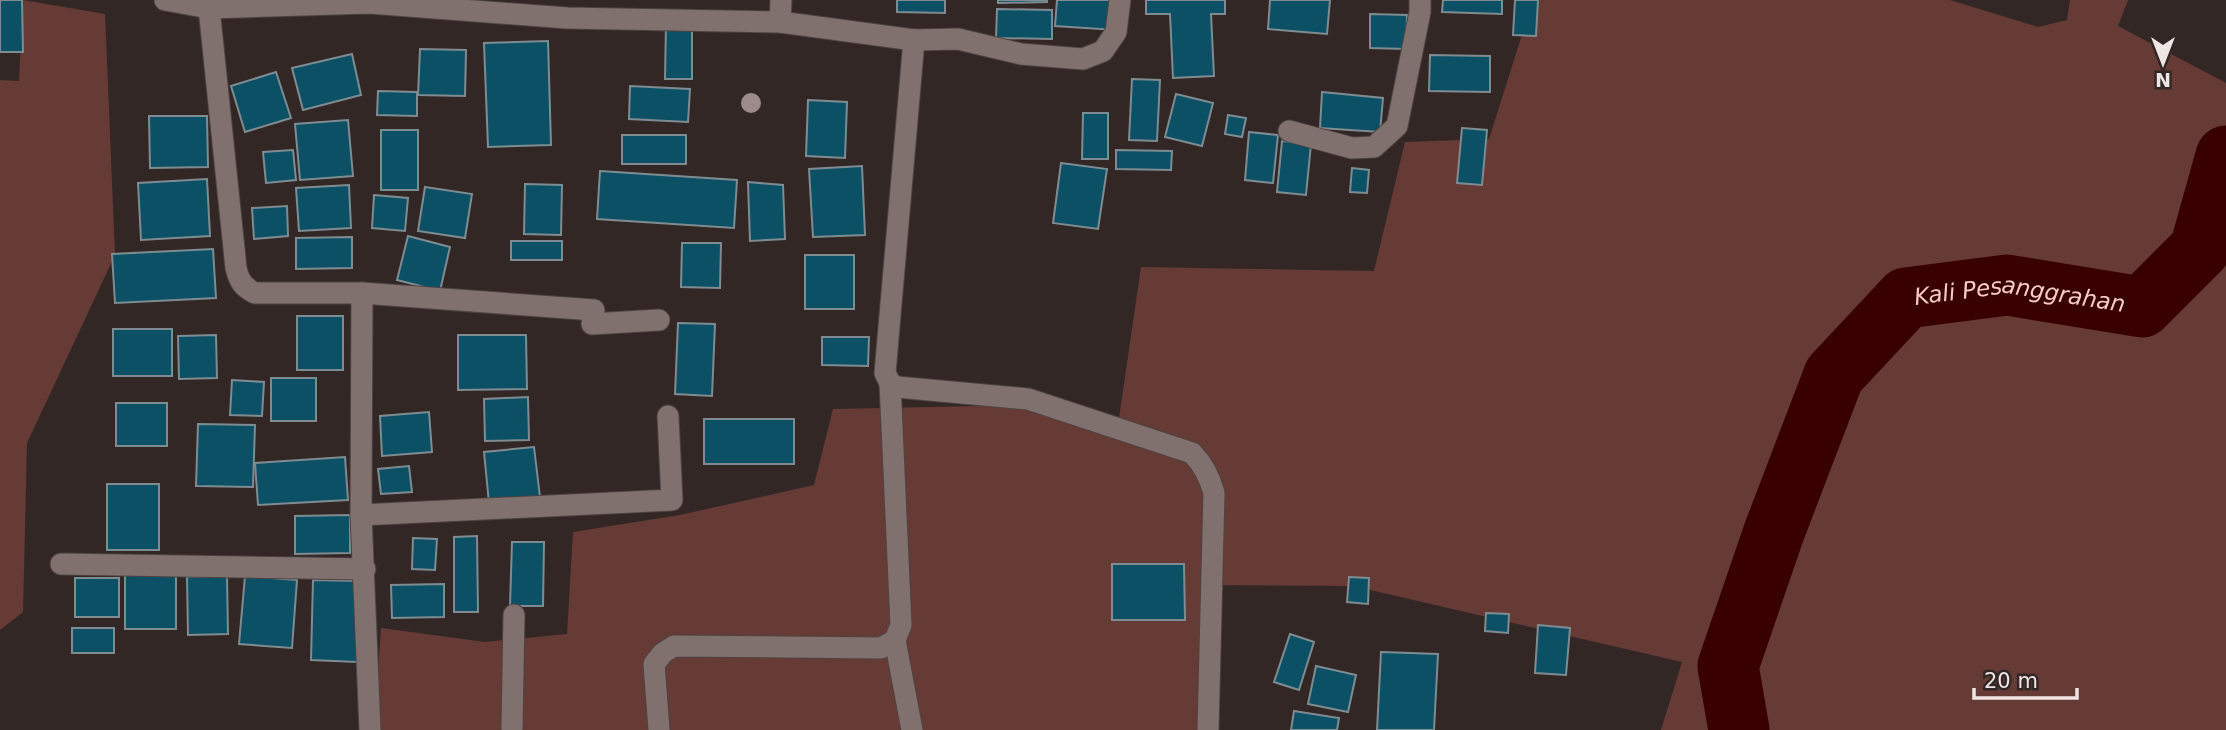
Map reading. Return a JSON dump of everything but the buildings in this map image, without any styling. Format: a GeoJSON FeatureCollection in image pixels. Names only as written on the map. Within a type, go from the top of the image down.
{"type":"FeatureCollection","features":[{"type":"Feature","properties":{"kind":"street"},"geometry":{"type":"LineString","coordinates":[[165,0],[209,8],[369,2],[567,18],[780,22],[914,40],[958,39],[1021,54],[1083,59],[1103,51],[1116,32],[1120,0]]}},
{"type":"Feature","properties":{"kind":"street"},"geometry":{"type":"LineString","coordinates":[[780,22],[781,0]]}},
{"type":"Feature","properties":{"kind":"street"},"geometry":{"type":"LineString","coordinates":[[1289,131],[1352,148],[1363,148],[1374,147],[1397,125],[1420,12],[1420,0]]}},
{"type":"Feature","properties":{"kind":"street"},"geometry":{"type":"LineString","coordinates":[[209,8],[236,268],[240,282],[255,293],[362,293],[594,310],[592,324],[659,320]]}},
{"type":"Feature","properties":{"kind":"street"},"geometry":{"type":"LineString","coordinates":[[912,730],[895,640],[901,625],[890,383],[885,373],[914,40]]}},
{"type":"Feature","properties":{"kind":"street"},"geometry":{"type":"LineString","coordinates":[[362,293],[361,515],[370,730]]}},
{"type":"Feature","properties":{"kind":"street"},"geometry":{"type":"LineString","coordinates":[[890,383],[897,387],[1028,398],[1192,453],[1200,460],[1214,493],[1208,730]]}},
{"type":"Feature","properties":{"kind":"street"},"geometry":{"type":"LineString","coordinates":[[361,515],[672,500],[668,416]]}},
{"type":"Feature","properties":{"kind":"street"},"geometry":{"type":"LineString","coordinates":[[61,564],[365,569]]}},
{"type":"Feature","properties":{"kind":"street"},"geometry":{"type":"LineString","coordinates":[[512,730],[514,615]]}},
{"type":"Feature","properties":{"kind":"street"},"geometry":{"type":"LineString","coordinates":[[659,730],[654,664],[663,653],[674,646],[881,648],[895,640]]}},
{"type":"Feature","properties":{"kind":"shaded area"},"geometry":{"type":"Polygon","coordinates":[[[23,0],[105,14],[115,255],[27,443],[23,612],[0,630],[0,80],[19,81],[23,0]]]}},
{"type":"Feature","properties":{"kind":"shaded area"},"geometry":{"type":"Polygon","coordinates":[[[1533,0],[1950,0],[2038,27],[2067,20],[2070,0],[2128,0],[2118,26],[2226,83],[2226,730],[1661,730],[1682,662],[1353,586],[1215,585],[1211,730],[374,730],[381,628],[485,642],[567,634],[573,532],[680,515],[814,485],[833,409],[1024,405],[1118,425],[1141,267],[1374,271],[1405,142],[1489,139],[1533,0]]]}},
{"type":"Feature","properties":{"kind":"waterway","name":"Kali Pesanggrahan"},"geometry":{"type":"LineString","coordinates":[[1739,730],[1728,666],[1774,532],[1834,375],[1906,298],[2007,285],[2142,307],[2200,249],[2226,156]]}}]}
